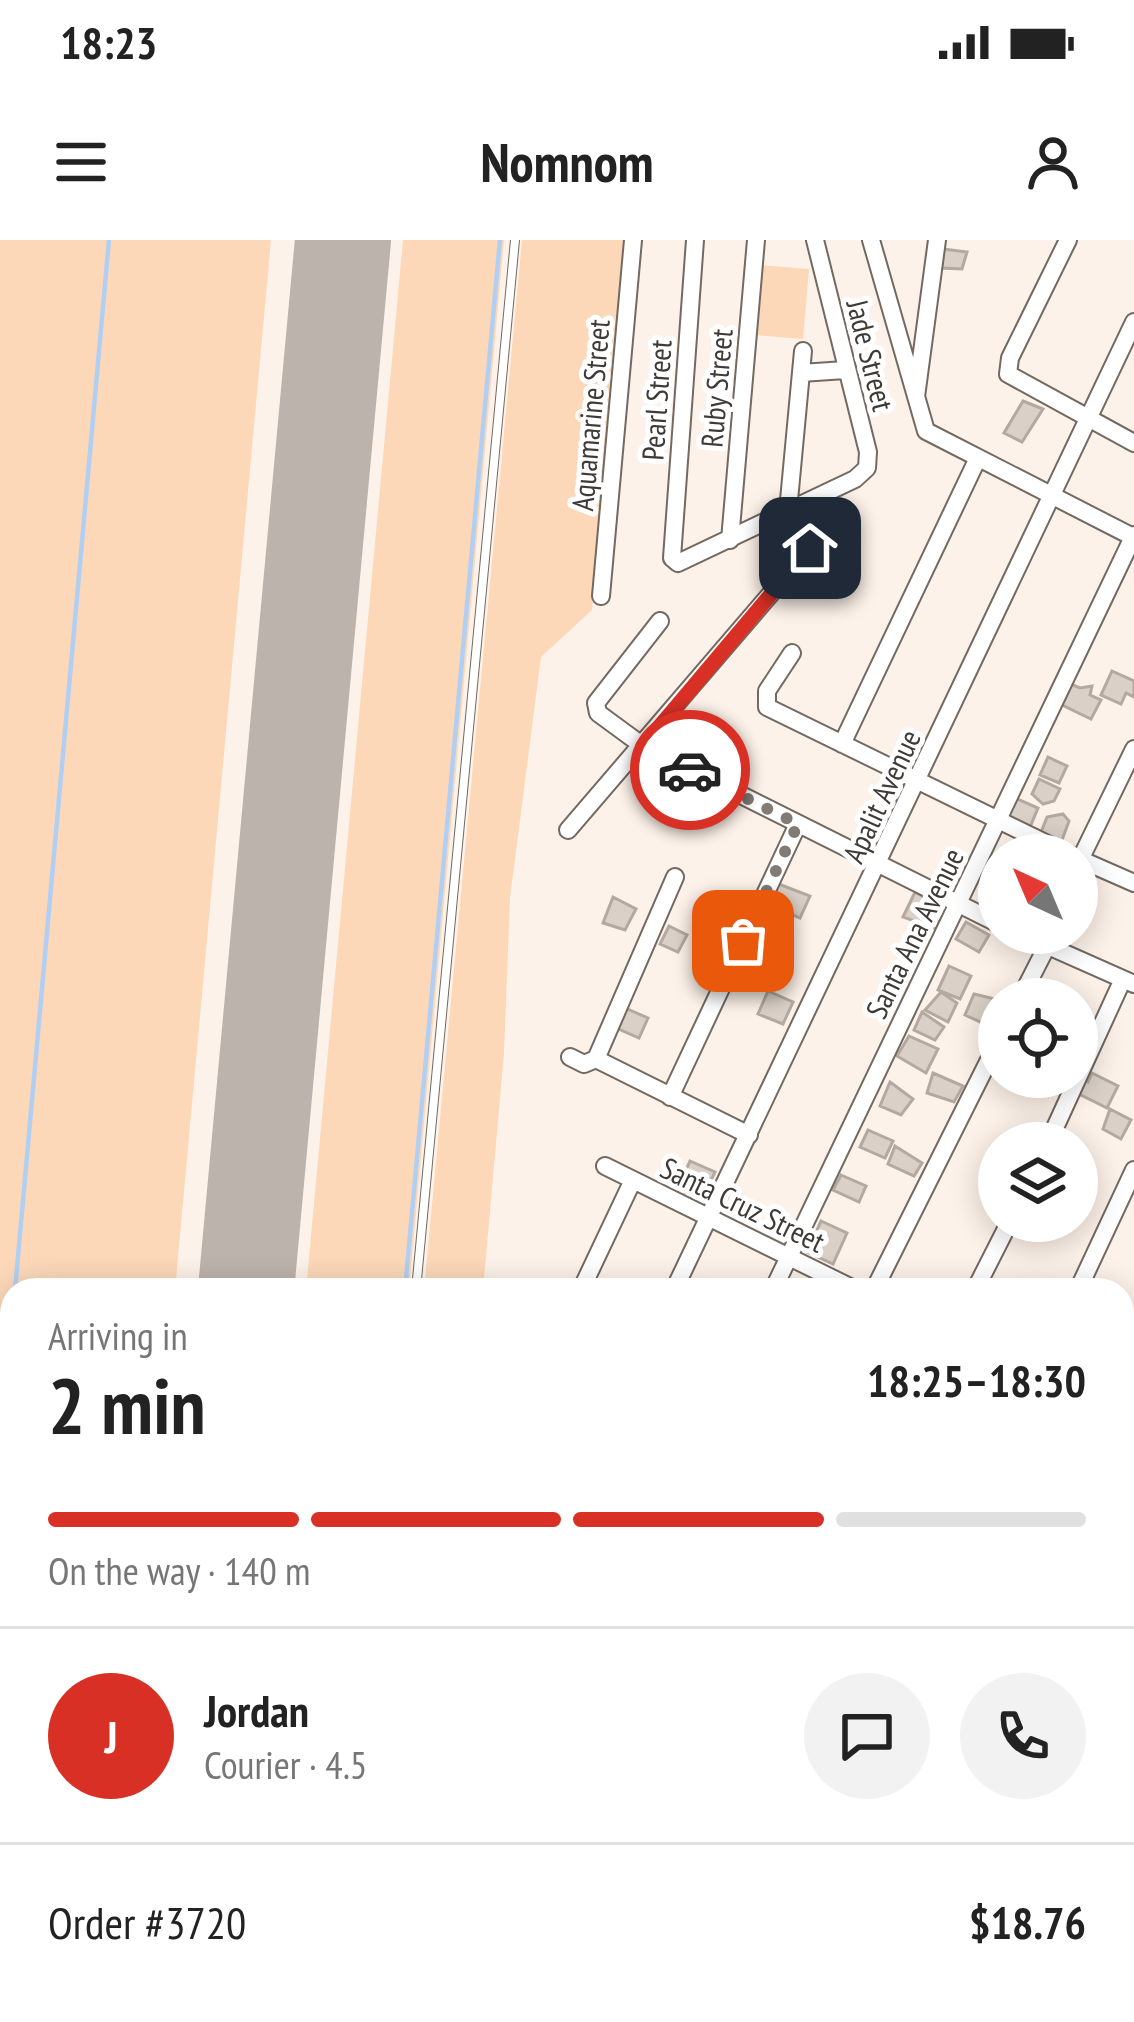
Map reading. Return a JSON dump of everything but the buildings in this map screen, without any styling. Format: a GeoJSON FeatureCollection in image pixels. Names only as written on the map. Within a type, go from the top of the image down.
{"type":"FeatureCollection","features":[{"type":"Feature","properties":{"kind":"street","name":"Aquamarine Street"},"geometry":{"type":"LineString","coordinates":[[601,596],[633,240]]}},
{"type":"Feature","properties":{"kind":"street","name":"Pearl Street"},"geometry":{"type":"LineString","coordinates":[[694,240],[676,562],[730,540]]}},
{"type":"Feature","properties":{"kind":"street","name":"Ruby Street"},"geometry":{"type":"LineString","coordinates":[[730,540],[756,240]]}},
{"type":"Feature","properties":{"kind":"street","name":"Jade Street"},"geometry":{"type":"LineString","coordinates":[[788,511],[855,479],[867,468],[868,452],[815,240]]}},
{"type":"Feature","properties":{"kind":"street"},"geometry":{"type":"LineString","coordinates":[[871,240],[920,423],[935,440],[1134,536]]}},
{"type":"Feature","properties":{"kind":"street"},"geometry":{"type":"LineString","coordinates":[[915,404],[937,240]]}},
{"type":"Feature","properties":{"kind":"street"},"geometry":{"type":"LineString","coordinates":[[1068,240],[1010,358],[1008,374],[1134,443]]}},
{"type":"Feature","properties":{"kind":"street","name":"Apalit Avenue"},"geometry":{"type":"LineString","coordinates":[[680,1278],[1134,322]]}},
{"type":"Feature","properties":{"kind":"street"},"geometry":{"type":"LineString","coordinates":[[730,540],[788,511],[803,351]]}},
{"type":"Feature","properties":{"kind":"street"},"geometry":{"type":"LineString","coordinates":[[801,373],[845,370]]}},
{"type":"Feature","properties":{"kind":"street"},"geometry":{"type":"LineString","coordinates":[[842,744],[976,460]]}},
{"type":"Feature","properties":{"kind":"street","name":"Santa Ana Avenue"},"geometry":{"type":"LineString","coordinates":[[778,1278],[1134,536]]}},
{"type":"Feature","properties":{"kind":"street"},"geometry":{"type":"LineString","coordinates":[[568,830],[810,548]]}},
{"type":"Feature","properties":{"kind":"street"},"geometry":{"type":"LineString","coordinates":[[660,621],[594,706],[643,746],[978,914]]}},
{"type":"Feature","properties":{"kind":"street"},"geometry":{"type":"LineString","coordinates":[[792,652],[767,691],[766,707],[1027,834]]}},
{"type":"Feature","properties":{"kind":"street"},"geometry":{"type":"LineString","coordinates":[[1089,834],[1134,749]]}},
{"type":"Feature","properties":{"kind":"street"},"geometry":{"type":"LineString","coordinates":[[670,1097],[798,824]]}},
{"type":"Feature","properties":{"kind":"street"},"geometry":{"type":"LineString","coordinates":[[1098,867],[1134,883]]}},
{"type":"Feature","properties":{"kind":"street"},"geometry":{"type":"LineString","coordinates":[[570,1057],[584,1064],[596,1059],[675,877]]}},
{"type":"Feature","properties":{"kind":"street"},"geometry":{"type":"LineString","coordinates":[[1059,1122],[1129,982],[1064,954]]}},
{"type":"Feature","properties":{"kind":"street"},"geometry":{"type":"LineString","coordinates":[[596,1059],[749,1135]]}},
{"type":"Feature","properties":{"kind":"street"},"geometry":{"type":"LineString","coordinates":[[880,1278],[978,1082]]}},
{"type":"Feature","properties":{"kind":"street","name":"Santa Cruz Street"},"geometry":{"type":"LineString","coordinates":[[605,1166],[832,1278]]}},
{"type":"Feature","properties":{"kind":"street"},"geometry":{"type":"LineString","coordinates":[[1084,1278],[1134,1170]]}},
{"type":"Feature","properties":{"kind":"street"},"geometry":{"type":"LineString","coordinates":[[587,1278],[633,1180]]}},
{"type":"Feature","properties":{"kind":"street"},"geometry":{"type":"LineString","coordinates":[[981,1278],[999,1242]]}},
{"type":"Feature","properties":{"kind":"lane"},"geometry":{"type":"LineString","coordinates":[[417,1278],[515,240]]}},
{"type":"Feature","properties":{"kind":"shaded area"},"geometry":{"type":"Polygon","coordinates":[[[0,240],[271,240],[176,1278],[0,1278],[0,240]]]}},
{"type":"Feature","properties":{"kind":"shaded area"},"geometry":{"type":"Polygon","coordinates":[[[403,240],[504,240],[410,1278],[307,1278],[403,240]]]}},
{"type":"Feature","properties":{"kind":"shaded area"},"geometry":{"type":"Polygon","coordinates":[[[522,240],[624,240],[592,610],[541,657],[510,898],[504,1053],[484,1278],[425,1278],[522,240]]]}},
{"type":"Feature","properties":{"kind":"shaded area"},"geometry":{"type":"Polygon","coordinates":[[[760,265],[809,269],[803,339],[754,335],[760,265]]]}},
{"type":"Feature","properties":{"kind":"waterway"},"geometry":{"type":"LineString","coordinates":[[16,1278],[109,240]]}},
{"type":"Feature","properties":{"kind":"waterway"},"geometry":{"type":"LineString","coordinates":[[406,1278],[500,240]]}},
{"type":"Feature","properties":{"kind":"runway"},"geometry":{"type":"LineString","coordinates":[[247,1278],[343,240]]}},
{"type":"Feature","properties":{"kind":"way so far"},"geometry":{"type":"LineString","coordinates":[[690,770],[798,824],[743,941]]}},
{"type":"Feature","properties":{"kind":"route"},"geometry":{"type":"LineString","coordinates":[[690,770],[643,746],[810,548]]}}]}
